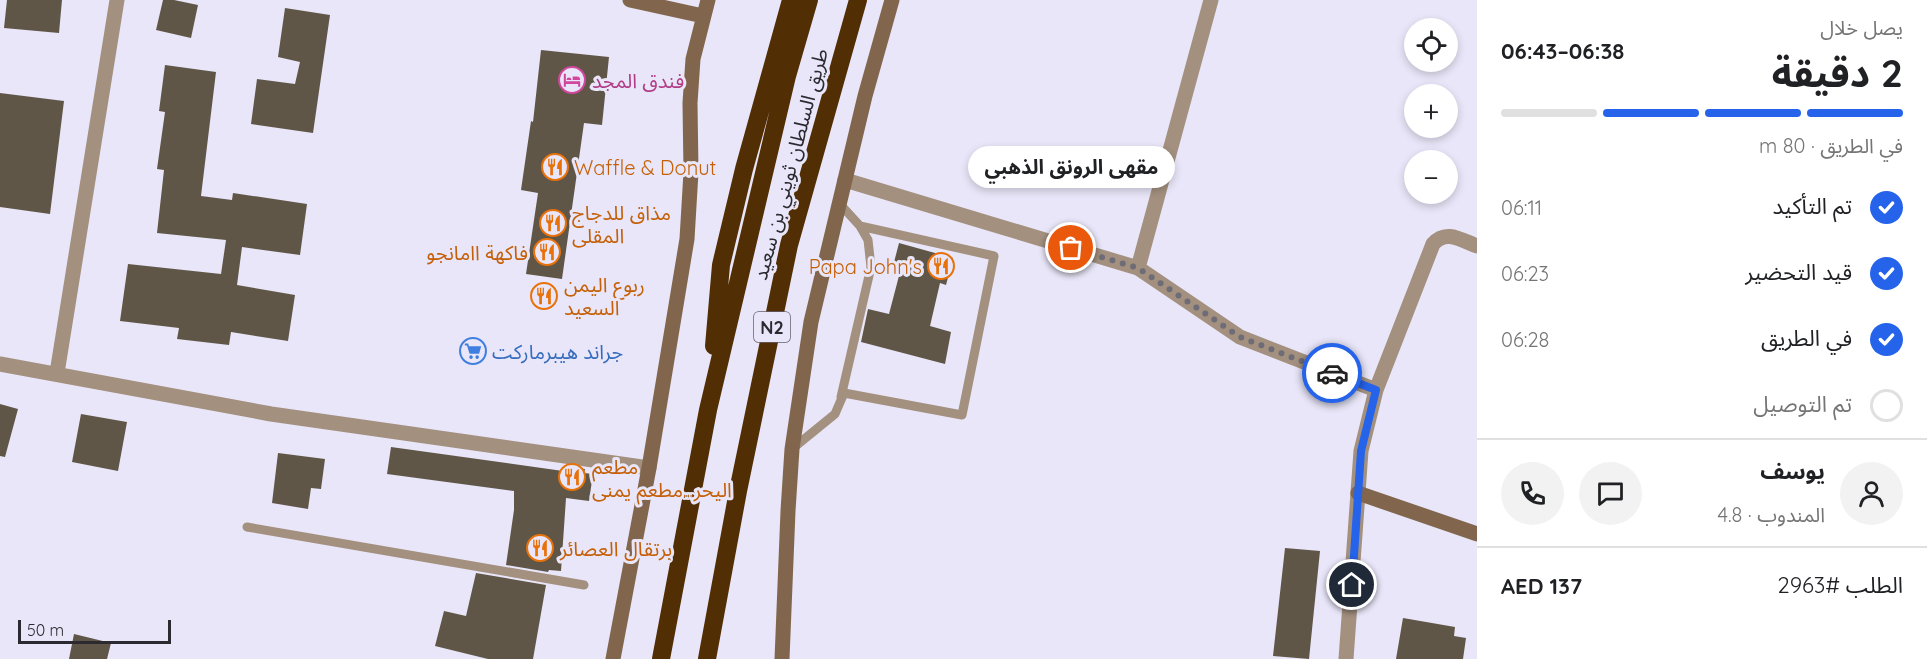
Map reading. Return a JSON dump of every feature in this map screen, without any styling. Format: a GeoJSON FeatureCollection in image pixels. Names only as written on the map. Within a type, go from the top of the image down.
{"type":"FeatureCollection","features":[{"type":"Feature","properties":{"kind":"highway"},"geometry":{"type":"LineString","coordinates":[[708,410],[721,265],[744,169],[791,0]]}},
{"type":"Feature","properties":{"kind":"highway","name":"طريق السلطان ثويني بن سعيد"},"geometry":{"type":"LineString","coordinates":[[661,659],[708,410],[787,76],[809,0]]}},
{"type":"Feature","properties":{"kind":"highway","name":"طريق السلطان ثويني بن سعيد"},"geometry":{"type":"LineString","coordinates":[[707,659],[738,491],[789,245],[858,0]]}},
{"type":"Feature","properties":{"kind":"street"},"geometry":{"type":"LineString","coordinates":[[57,374],[117,0]]}},
{"type":"Feature","properties":{"kind":"street"},"geometry":{"type":"LineString","coordinates":[[630,0],[703,16]]}},
{"type":"Feature","properties":{"kind":"street"},"geometry":{"type":"LineString","coordinates":[[613,659],[676,318],[687,239],[693,59],[708,0]]}},
{"type":"Feature","properties":{"kind":"street"},"geometry":{"type":"LineString","coordinates":[[782,659],[792,449],[811,322],[865,96],[892,0]]}},
{"type":"Feature","properties":{"kind":"street"},"geometry":{"type":"LineString","coordinates":[[1138,268],[1211,0]]}},
{"type":"Feature","properties":{"kind":"street"},"geometry":{"type":"LineString","coordinates":[[845,180],[1138,268],[1240,337],[1376,390]]}},
{"type":"Feature","properties":{"kind":"street"},"geometry":{"type":"LineString","coordinates":[[1346,659],[1361,451],[1376,390],[1434,244],[1439,237],[1447,235],[1477,246]]}},
{"type":"Feature","properties":{"kind":"street"},"geometry":{"type":"LineString","coordinates":[[0,364],[272,414],[649,468]]}},
{"type":"Feature","properties":{"kind":"street"},"geometry":{"type":"LineString","coordinates":[[1358,493],[1477,534]]}},
{"type":"Feature","properties":{"kind":"lane"},"geometry":{"type":"LineString","coordinates":[[839,203],[860,226],[868,240],[871,267],[841,400]]}},
{"type":"Feature","properties":{"kind":"lane"},"geometry":{"type":"LineString","coordinates":[[792,449],[834,414],[844,393],[962,415],[994,256],[860,226]]}},
{"type":"Feature","properties":{"kind":"lane"},"geometry":{"type":"LineString","coordinates":[[247,527],[584,585]]}},
{"type":"Feature","properties":{"kind":"building"},"geometry":{"type":"Polygon","coordinates":[[[7,0],[62,0],[59,33],[4,28],[7,0]]]}},
{"type":"Feature","properties":{"kind":"building"},"geometry":{"type":"Polygon","coordinates":[[[163,0],[198,5],[191,38],[156,30],[163,0]]]}},
{"type":"Feature","properties":{"kind":"building"},"geometry":{"type":"Polygon","coordinates":[[[285,8],[330,15],[313,133],[251,124],[257,79],[295,84],[300,62],[278,57],[285,8]]]}},
{"type":"Feature","properties":{"kind":"building"},"geometry":{"type":"Polygon","coordinates":[[[541,50],[609,57],[602,125],[584,123],[562,279],[526,274],[538,193],[521,190],[531,121],[533,122],[541,50]]]}},
{"type":"Feature","properties":{"kind":"building"},"geometry":{"type":"Polygon","coordinates":[[[165,65],[216,72],[201,196],[232,200],[233,193],[307,204],[300,255],[242,247],[237,285],[295,295],[288,341],[231,332],[229,345],[177,339],[179,328],[120,321],[128,264],[221,274],[226,240],[157,233],[164,170],[157,169],[165,112],[159,111],[165,65]]]}},
{"type":"Feature","properties":{"kind":"building"},"geometry":{"type":"Polygon","coordinates":[[[0,93],[64,101],[50,214],[0,207],[0,93]]]}},
{"type":"Feature","properties":{"kind":"building"},"geometry":{"type":"Polygon","coordinates":[[[899,243],[953,258],[946,285],[940,283],[930,326],[951,332],[945,364],[861,342],[868,309],[889,314],[900,272],[892,270],[899,243]]]}},
{"type":"Feature","properties":{"kind":"building"},"geometry":{"type":"Polygon","coordinates":[[[0,404],[18,409],[5,457],[0,456],[0,404]]]}},
{"type":"Feature","properties":{"kind":"building"},"geometry":{"type":"Polygon","coordinates":[[[81,414],[127,422],[118,471],[72,462],[81,414]]]}},
{"type":"Feature","properties":{"kind":"building"},"geometry":{"type":"Polygon","coordinates":[[[391,447],[563,471],[564,466],[585,469],[584,473],[593,474],[589,501],[566,498],[561,571],[549,570],[548,572],[506,565],[514,510],[514,491],[387,474],[391,447]]]}},
{"type":"Feature","properties":{"kind":"building"},"geometry":{"type":"Polygon","coordinates":[[[278,453],[325,459],[321,489],[311,488],[308,509],[272,503],[278,453]]]}},
{"type":"Feature","properties":{"kind":"building"},"geometry":{"type":"Polygon","coordinates":[[[1285,548],[1320,551],[1309,659],[1273,656],[1285,548]]]}},
{"type":"Feature","properties":{"kind":"building"},"geometry":{"type":"Polygon","coordinates":[[[476,573],[546,585],[533,659],[488,659],[435,646],[444,611],[466,616],[476,573]]]}},
{"type":"Feature","properties":{"kind":"building"},"geometry":{"type":"Polygon","coordinates":[[[1403,618],[1455,627],[1454,636],[1466,638],[1463,659],[1396,659],[1403,618]]]}},
{"type":"Feature","properties":{"kind":"building"},"geometry":{"type":"Polygon","coordinates":[[[74,634],[111,643],[107,659],[69,659],[74,634]]]}},
{"type":"Feature","properties":{"kind":"way so far"},"geometry":{"type":"LineString","coordinates":[[1071,248],[1138,268],[1240,337],[1332,373]]}},
{"type":"Feature","properties":{"kind":"place","name":"فندق المجد"},"geometry":{"type":"Point","coordinates":[572,80]}},
{"type":"Feature","properties":{"kind":"place","name":"Waffle & Donut"},"geometry":{"type":"Point","coordinates":[555,167]}},
{"type":"Feature","properties":{"kind":"place","name":"مذاق للدجاج المقلى"},"geometry":{"type":"Point","coordinates":[553,223]}},
{"type":"Feature","properties":{"kind":"place","name":"مقهى الرونق الذهبي"},"geometry":{"type":"Point","coordinates":[1071,248]}},
{"type":"Feature","properties":{"kind":"place","name":"فاكه‍ة اامانجو"},"geometry":{"type":"Point","coordinates":[547,252]}},
{"type":"Feature","properties":{"kind":"place","name":"Papa John's"},"geometry":{"type":"Point","coordinates":[941,266]}},
{"type":"Feature","properties":{"kind":"place","name":"ربوع اليمن السعيد"},"geometry":{"type":"Point","coordinates":[544,296]}},
{"type":"Feature","properties":{"kind":"place","name":"جراند ه‍يبرماركت"},"geometry":{"type":"Point","coordinates":[473,351]}},
{"type":"Feature","properties":{"kind":"place","name":"مطعم اليحر...مطعم يمنى"},"geometry":{"type":"Point","coordinates":[572,477]}},
{"type":"Feature","properties":{"kind":"place","name":"برتقال العصاىٔر"},"geometry":{"type":"Point","coordinates":[540,548]}},
{"type":"Feature","properties":{"kind":"route"},"geometry":{"type":"LineString","coordinates":[[1332,373],[1376,390],[1361,451],[1352,585]]}}]}
